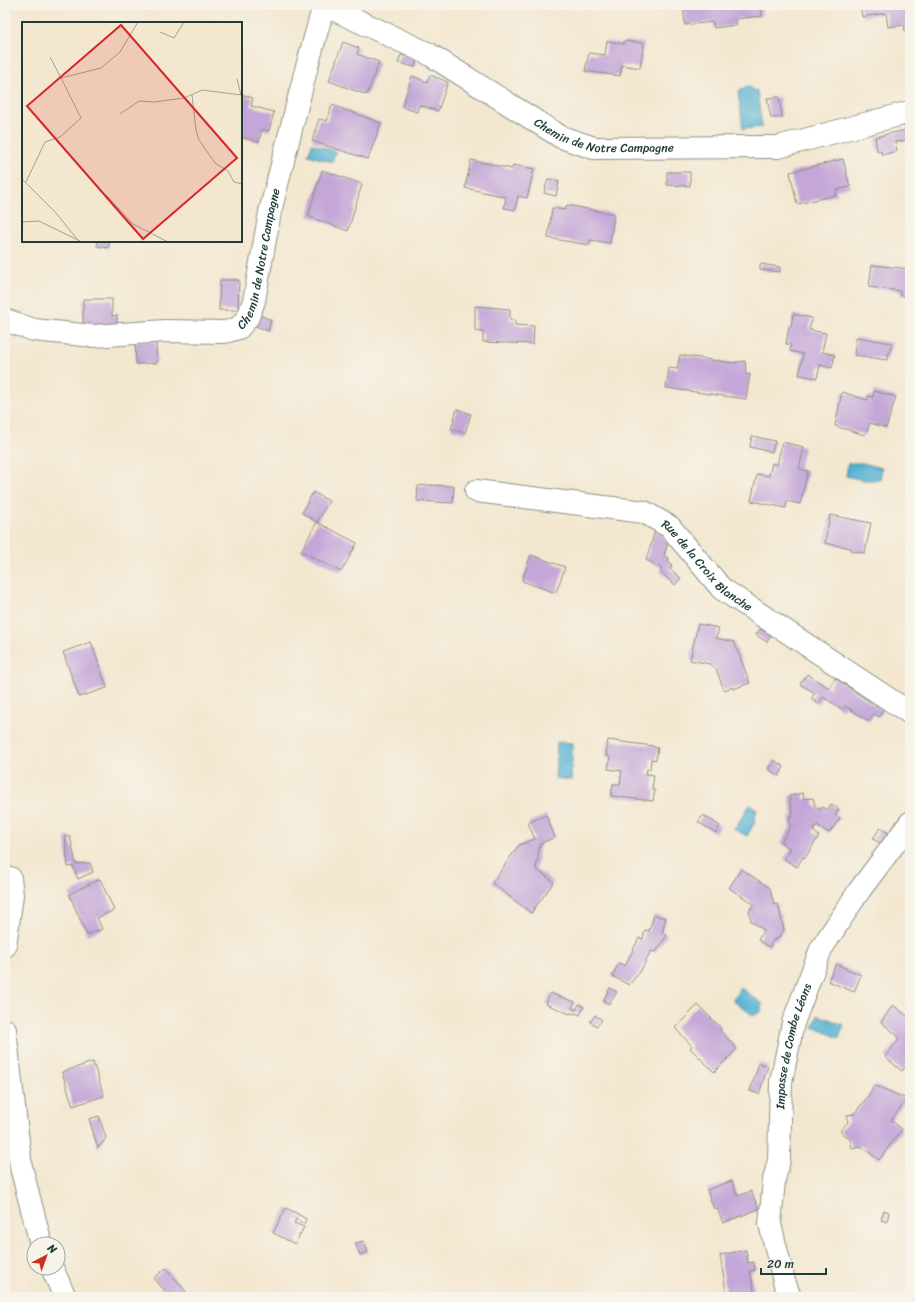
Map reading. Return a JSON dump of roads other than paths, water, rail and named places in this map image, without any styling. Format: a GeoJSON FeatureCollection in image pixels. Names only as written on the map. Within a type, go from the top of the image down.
{"type":"FeatureCollection","features":[{"type":"Feature","properties":{"kind":"street","name":"Chemin de Notre Campagne"},"geometry":{"type":"LineString","coordinates":[[5,320],[34,330],[93,336],[165,331],[225,332],[239,328],[248,317],[254,301],[270,212],[324,5],[429,54],[561,137],[594,148],[778,147],[910,112]]}},
{"type":"Feature","properties":{"kind":"street","name":"Rue de la Croix Blanche"},"geometry":{"type":"LineString","coordinates":[[476,491],[644,512],[670,527],[722,590],[910,713]]}},
{"type":"Feature","properties":{"kind":"street","name":"Impasse de Combe Léons"},"geometry":{"type":"LineString","coordinates":[[790,1297],[784,1282],[770,1224],[774,1180],[779,1160],[781,1082],[793,1022],[821,948],[859,891],[910,823]]}},
{"type":"Feature","properties":{"kind":"street"},"geometry":{"type":"LineString","coordinates":[[5,946],[12,895],[10,878]]}},
{"type":"Feature","properties":{"kind":"street"},"geometry":{"type":"LineString","coordinates":[[5,1030],[21,1167],[39,1236]]}},
{"type":"Feature","properties":{"kind":"street"},"geometry":{"type":"LineString","coordinates":[[56,1276],[66,1297]]}},
{"type":"Feature","properties":{"kind":"water"},"geometry":{"type":"Polygon","coordinates":[[[747,86],[750,86],[754,91],[757,90],[762,127],[743,129],[738,92],[747,86]]]}},
{"type":"Feature","properties":{"kind":"water"},"geometry":{"type":"Polygon","coordinates":[[[312,144],[336,151],[332,162],[308,155],[312,144]]]}},
{"type":"Feature","properties":{"kind":"water"},"geometry":{"type":"Polygon","coordinates":[[[848,463],[863,463],[882,468],[880,480],[864,480],[846,476],[848,463]]]}},
{"type":"Feature","properties":{"kind":"water"},"geometry":{"type":"Polygon","coordinates":[[[557,742],[573,743],[571,780],[555,778],[557,742]]]}},
{"type":"Feature","properties":{"kind":"water"},"geometry":{"type":"Polygon","coordinates":[[[750,805],[757,809],[754,824],[747,836],[734,829],[750,805]]]}},
{"type":"Feature","properties":{"kind":"water"},"geometry":{"type":"Polygon","coordinates":[[[741,988],[763,1004],[761,1006],[762,1009],[760,1013],[754,1016],[732,1000],[741,988]]]}},
{"type":"Feature","properties":{"kind":"water"},"geometry":{"type":"Polygon","coordinates":[[[818,1015],[844,1025],[839,1038],[813,1027],[818,1015]]]}}]}
